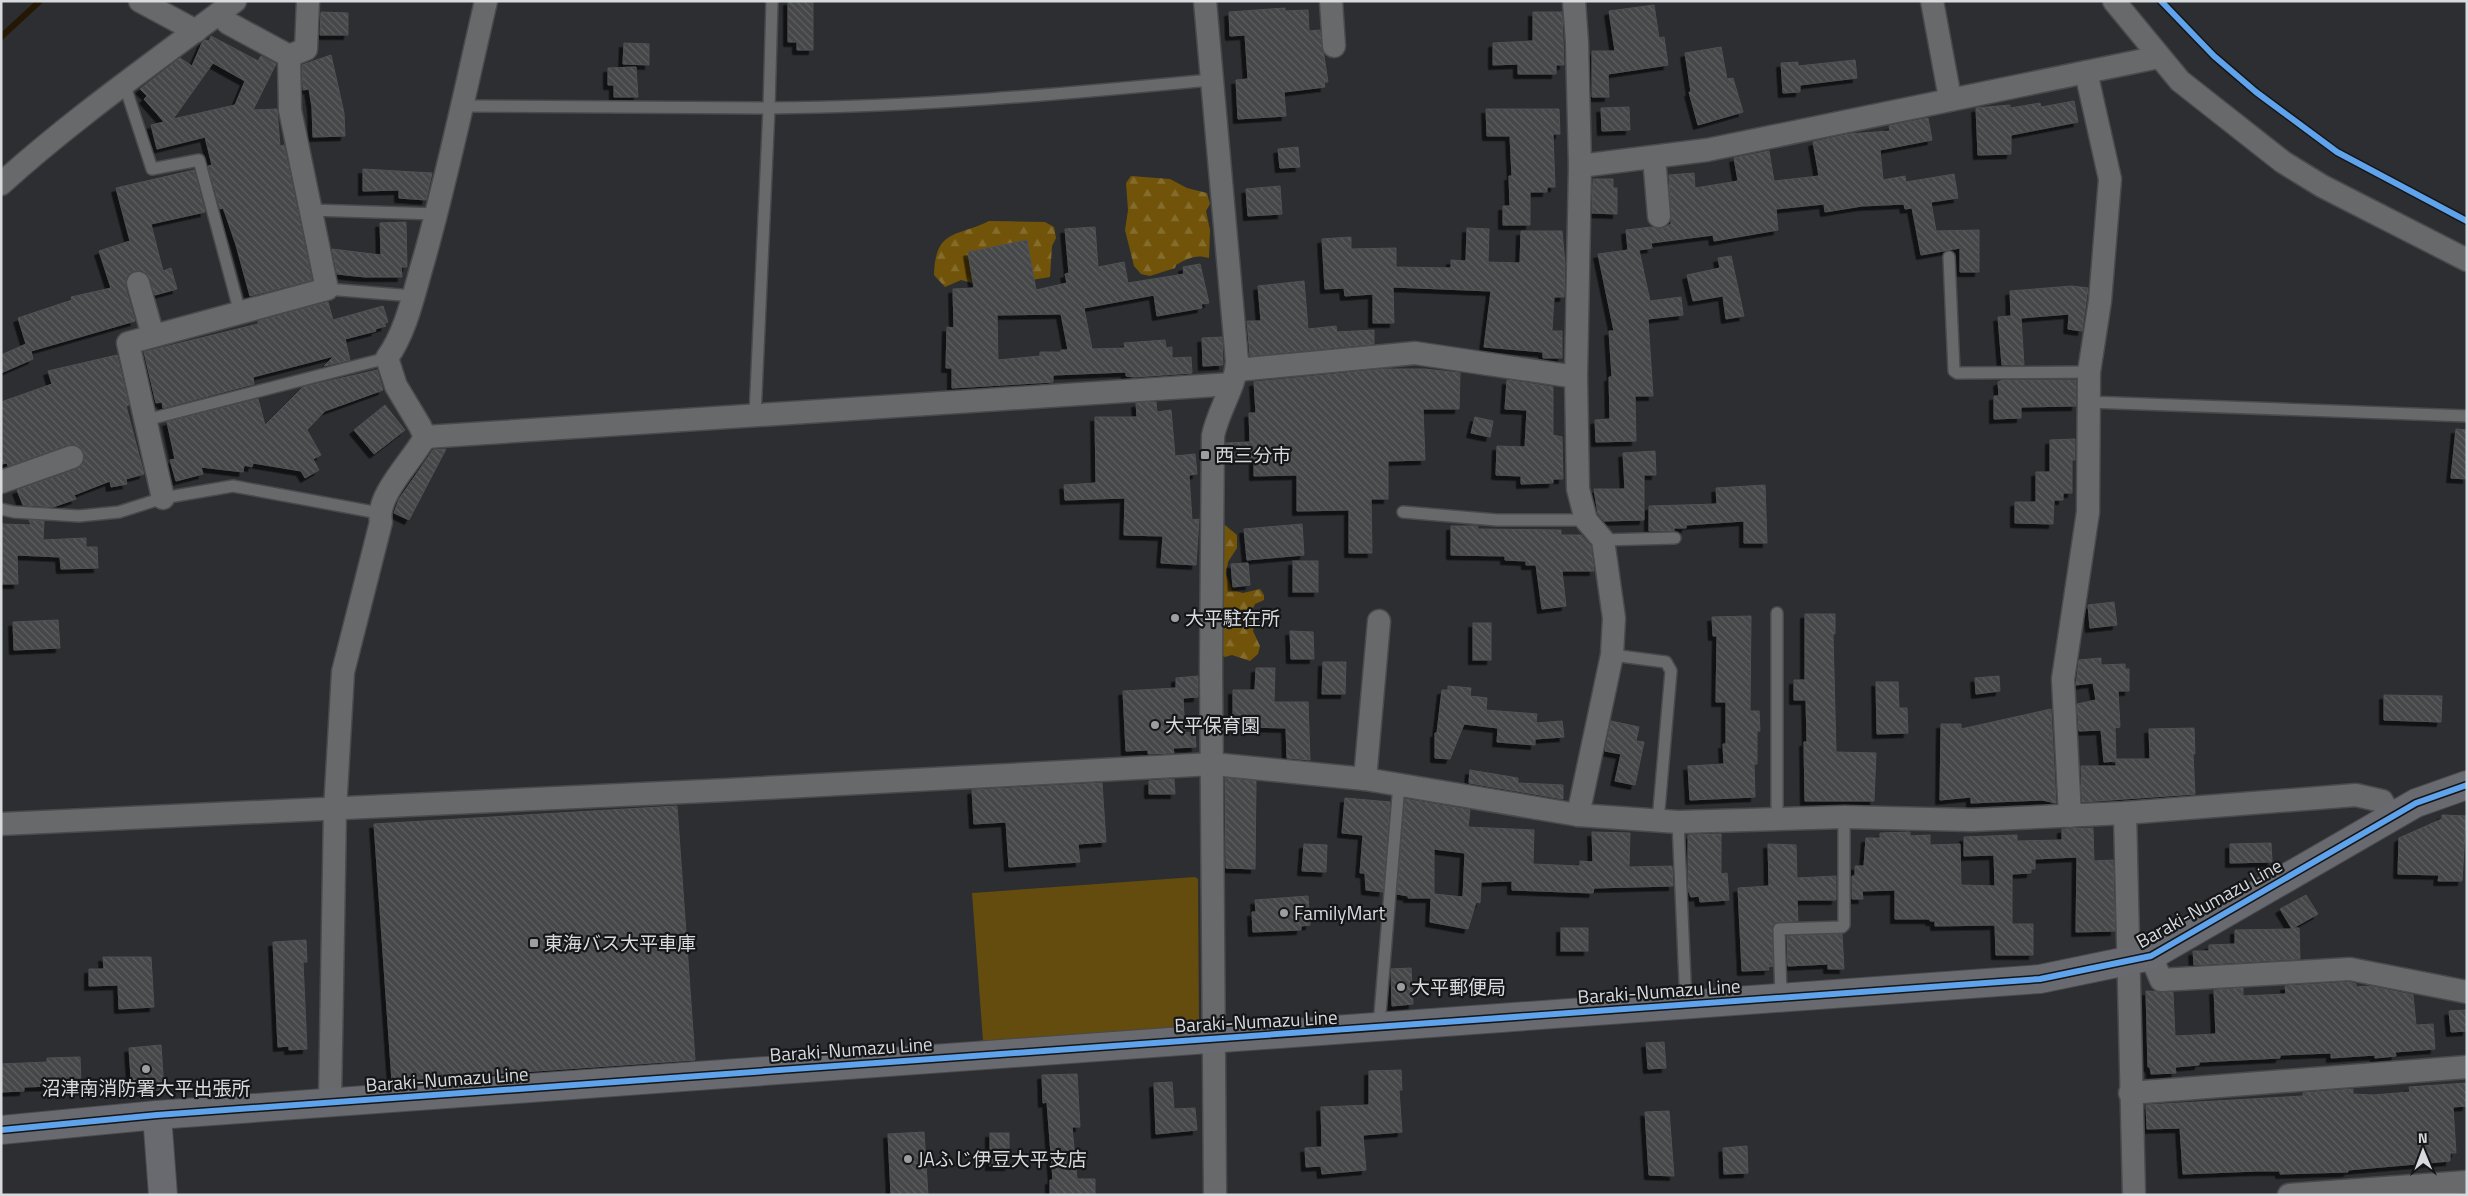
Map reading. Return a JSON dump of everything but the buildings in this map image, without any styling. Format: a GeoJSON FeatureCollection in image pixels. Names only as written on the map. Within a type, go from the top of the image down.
{"type":"FeatureCollection","features":[{"type":"Feature","properties":{"kind":"main road","name":"Baraki-Numazu Line"},"geometry":{"type":"LineString","coordinates":[[1,1130],[157,1115],[330,1102],[2040,979],[2140,959],[2416,803],[2467,785]]}},
{"type":"Feature","properties":{"kind":"main road"},"geometry":{"type":"LineString","coordinates":[[157,1115],[163,1195]]}},
{"type":"Feature","properties":{"kind":"street"},"geometry":{"type":"LineString","coordinates":[[140,1],[196,31]]}},
{"type":"Feature","properties":{"kind":"street"},"geometry":{"type":"LineString","coordinates":[[289,56],[306,49],[308,1]]}},
{"type":"Feature","properties":{"kind":"street"},"geometry":{"type":"LineString","coordinates":[[425,437],[396,386],[387,358],[396,346],[437,214],[486,1]]}},
{"type":"Feature","properties":{"kind":"street"},"geometry":{"type":"LineString","coordinates":[[1205,1],[1234,377],[1216,423],[1213,436],[1215,1195]]}},
{"type":"Feature","properties":{"kind":"street"},"geometry":{"type":"LineString","coordinates":[[1331,1],[1334,46]]}},
{"type":"Feature","properties":{"kind":"street"},"geometry":{"type":"LineString","coordinates":[[1574,1],[1577,42],[1580,166],[1576,377],[1578,489],[1586,520],[1603,540],[1614,618],[1612,655],[1578,815]]}},
{"type":"Feature","properties":{"kind":"street"},"geometry":{"type":"LineString","coordinates":[[1932,1],[1950,98]]}},
{"type":"Feature","properties":{"kind":"street"},"geometry":{"type":"LineString","coordinates":[[2114,1],[2180,81],[2283,162],[2322,186],[2467,260]]}},
{"type":"Feature","properties":{"kind":"street"},"geometry":{"type":"LineString","coordinates":[[1,184],[48,141],[227,8]]}},
{"type":"Feature","properties":{"kind":"street"},"geometry":{"type":"LineString","coordinates":[[227,8],[228,23],[289,56]]}},
{"type":"Feature","properties":{"kind":"street"},"geometry":{"type":"LineString","coordinates":[[163,498],[128,343],[327,289],[290,110],[289,56]]}},
{"type":"Feature","properties":{"kind":"street"},"geometry":{"type":"LineString","coordinates":[[1580,166],[1707,150],[1950,98],[2159,57]]}},
{"type":"Feature","properties":{"kind":"street"},"geometry":{"type":"LineString","coordinates":[[2070,816],[2063,679],[2088,512],[2089,372],[2100,301],[2110,179],[2086,72]]}},
{"type":"Feature","properties":{"kind":"street"},"geometry":{"type":"LineString","coordinates":[[1654,157],[1659,216]]}},
{"type":"Feature","properties":{"kind":"street"},"geometry":{"type":"LineString","coordinates":[[138,283],[153,336]]}},
{"type":"Feature","properties":{"kind":"street"},"geometry":{"type":"LineString","coordinates":[[425,437],[755,416],[1234,377],[1415,354],[1576,377]]}},
{"type":"Feature","properties":{"kind":"street"},"geometry":{"type":"LineString","coordinates":[[330,1102],[335,810],[343,672],[380,522],[379,513],[392,487],[425,437]]}},
{"type":"Feature","properties":{"kind":"street"},"geometry":{"type":"LineString","coordinates":[[1,482],[72,457]]}},
{"type":"Feature","properties":{"kind":"street"},"geometry":{"type":"LineString","coordinates":[[1365,778],[1379,621]]}},
{"type":"Feature","properties":{"kind":"street"},"geometry":{"type":"LineString","coordinates":[[1,824],[335,810],[1213,764],[1365,778],[1578,815],[1668,822],[1844,817],[1972,820],[2125,813],[2356,795],[2382,801],[2392,818]]}},
{"type":"Feature","properties":{"kind":"street"},"geometry":{"type":"LineString","coordinates":[[2125,813],[2140,959],[2130,1092],[2134,1195]]}},
{"type":"Feature","properties":{"kind":"street"},"geometry":{"type":"LineString","coordinates":[[2140,959],[2161,980],[2350,969],[2467,992]]}},
{"type":"Feature","properties":{"kind":"street"},"geometry":{"type":"LineString","coordinates":[[2130,1092],[2467,1067]]}},
{"type":"Feature","properties":{"kind":"street"},"geometry":{"type":"LineString","coordinates":[[2288,1195],[2467,1182]]}},
{"type":"Feature","properties":{"kind":"lane"},"geometry":{"type":"LineString","coordinates":[[755,416],[770,108],[772,1]]}},
{"type":"Feature","properties":{"kind":"lane"},"geometry":{"type":"LineString","coordinates":[[462,106],[770,108],[1005,98],[1210,80]]}},
{"type":"Feature","properties":{"kind":"lane"},"geometry":{"type":"LineString","coordinates":[[124,83],[152,169],[199,160],[240,313]]}},
{"type":"Feature","properties":{"kind":"lane"},"geometry":{"type":"LineString","coordinates":[[311,210],[437,214]]}},
{"type":"Feature","properties":{"kind":"lane"},"geometry":{"type":"LineString","coordinates":[[1949,257],[1954,371],[1958,373],[2089,372]]}},
{"type":"Feature","properties":{"kind":"lane"},"geometry":{"type":"LineString","coordinates":[[327,289],[413,296]]}},
{"type":"Feature","properties":{"kind":"lane"},"geometry":{"type":"LineString","coordinates":[[146,420],[387,358]]}},
{"type":"Feature","properties":{"kind":"lane"},"geometry":{"type":"LineString","coordinates":[[2089,402],[2467,416]]}},
{"type":"Feature","properties":{"kind":"lane"},"geometry":{"type":"LineString","coordinates":[[1,509],[14,512],[79,516],[119,512],[163,498],[233,486],[379,513]]}},
{"type":"Feature","properties":{"kind":"lane"},"geometry":{"type":"LineString","coordinates":[[1403,512],[1497,520],[1586,520]]}},
{"type":"Feature","properties":{"kind":"lane"},"geometry":{"type":"LineString","coordinates":[[1603,540],[1675,538]]}},
{"type":"Feature","properties":{"kind":"lane"},"geometry":{"type":"LineString","coordinates":[[1777,613],[1777,818]]}},
{"type":"Feature","properties":{"kind":"lane"},"geometry":{"type":"LineString","coordinates":[[1612,655],[1666,662],[1672,671],[1668,822],[1686,1004]]}},
{"type":"Feature","properties":{"kind":"lane"},"geometry":{"type":"LineString","coordinates":[[1379,1028],[1399,784]]}},
{"type":"Feature","properties":{"kind":"lane"},"geometry":{"type":"LineString","coordinates":[[1781,998],[1779,929],[1842,927],[1844,925],[1844,817]]}},
{"type":"Feature","properties":{"kind":"shaded area"},"geometry":{"type":"Polygon","coordinates":[[[1195,877],[1198,879],[1199,1026],[983,1041],[972,893],[1195,877]]]}},
{"type":"Feature","properties":{"kind":"green space"},"geometry":{"type":"Polygon","coordinates":[[[1131,176],[1170,179],[1187,188],[1207,193],[1210,204],[1206,211],[1210,230],[1209,258],[1192,257],[1176,265],[1175,268],[1150,276],[1141,274],[1134,266],[1125,230],[1128,210],[1126,183],[1131,176]]]}},
{"type":"Feature","properties":{"kind":"green space"},"geometry":{"type":"Polygon","coordinates":[[[989,221],[1045,222],[1054,227],[1056,238],[1052,246],[1050,277],[1007,284],[977,284],[961,280],[945,287],[934,275],[935,260],[944,241],[950,236],[989,221]]]}},
{"type":"Feature","properties":{"kind":"green space"},"geometry":{"type":"Polygon","coordinates":[[[1225,525],[1237,535],[1237,548],[1228,562],[1226,574],[1232,590],[1243,593],[1260,589],[1264,595],[1264,600],[1255,604],[1252,610],[1256,620],[1253,631],[1260,646],[1258,654],[1250,661],[1232,655],[1225,657],[1219,652],[1219,527],[1225,525]]]}},
{"type":"Feature","properties":{"kind":"waterway"},"geometry":{"type":"LineString","coordinates":[[1,37],[40,1]]}},
{"type":"Feature","properties":{"kind":"cycle path"},"geometry":{"type":"LineString","coordinates":[[2161,1],[2214,56],[2256,92],[2337,152],[2467,221]]}},
{"type":"Feature","properties":{"kind":"cycle path"},"geometry":{"type":"LineString","coordinates":[[1,1130],[157,1115],[2040,979],[2151,956],[2416,803],[2467,785]]}},
{"type":"Feature","properties":{"kind":"place","name":"西三分市"},"geometry":{"type":"Point","coordinates":[1205,455]}},
{"type":"Feature","properties":{"kind":"place","name":"大平駐在所"},"geometry":{"type":"Point","coordinates":[1175,618]}},
{"type":"Feature","properties":{"kind":"place","name":"大平保育園"},"geometry":{"type":"Point","coordinates":[1155,725]}},
{"type":"Feature","properties":{"kind":"place","name":"FamilyMart"},"geometry":{"type":"Point","coordinates":[1284,913]}},
{"type":"Feature","properties":{"kind":"place","name":"東海バス大平車庫"},"geometry":{"type":"Point","coordinates":[534,943]}},
{"type":"Feature","properties":{"kind":"place","name":"大平郵便局"},"geometry":{"type":"Point","coordinates":[1401,987]}},
{"type":"Feature","properties":{"kind":"place","name":"沼津南消防署大平出張所"},"geometry":{"type":"Point","coordinates":[146,1069]}},
{"type":"Feature","properties":{"kind":"place","name":"JAふじ伊豆大平支店"},"geometry":{"type":"Point","coordinates":[908,1159]}}]}
